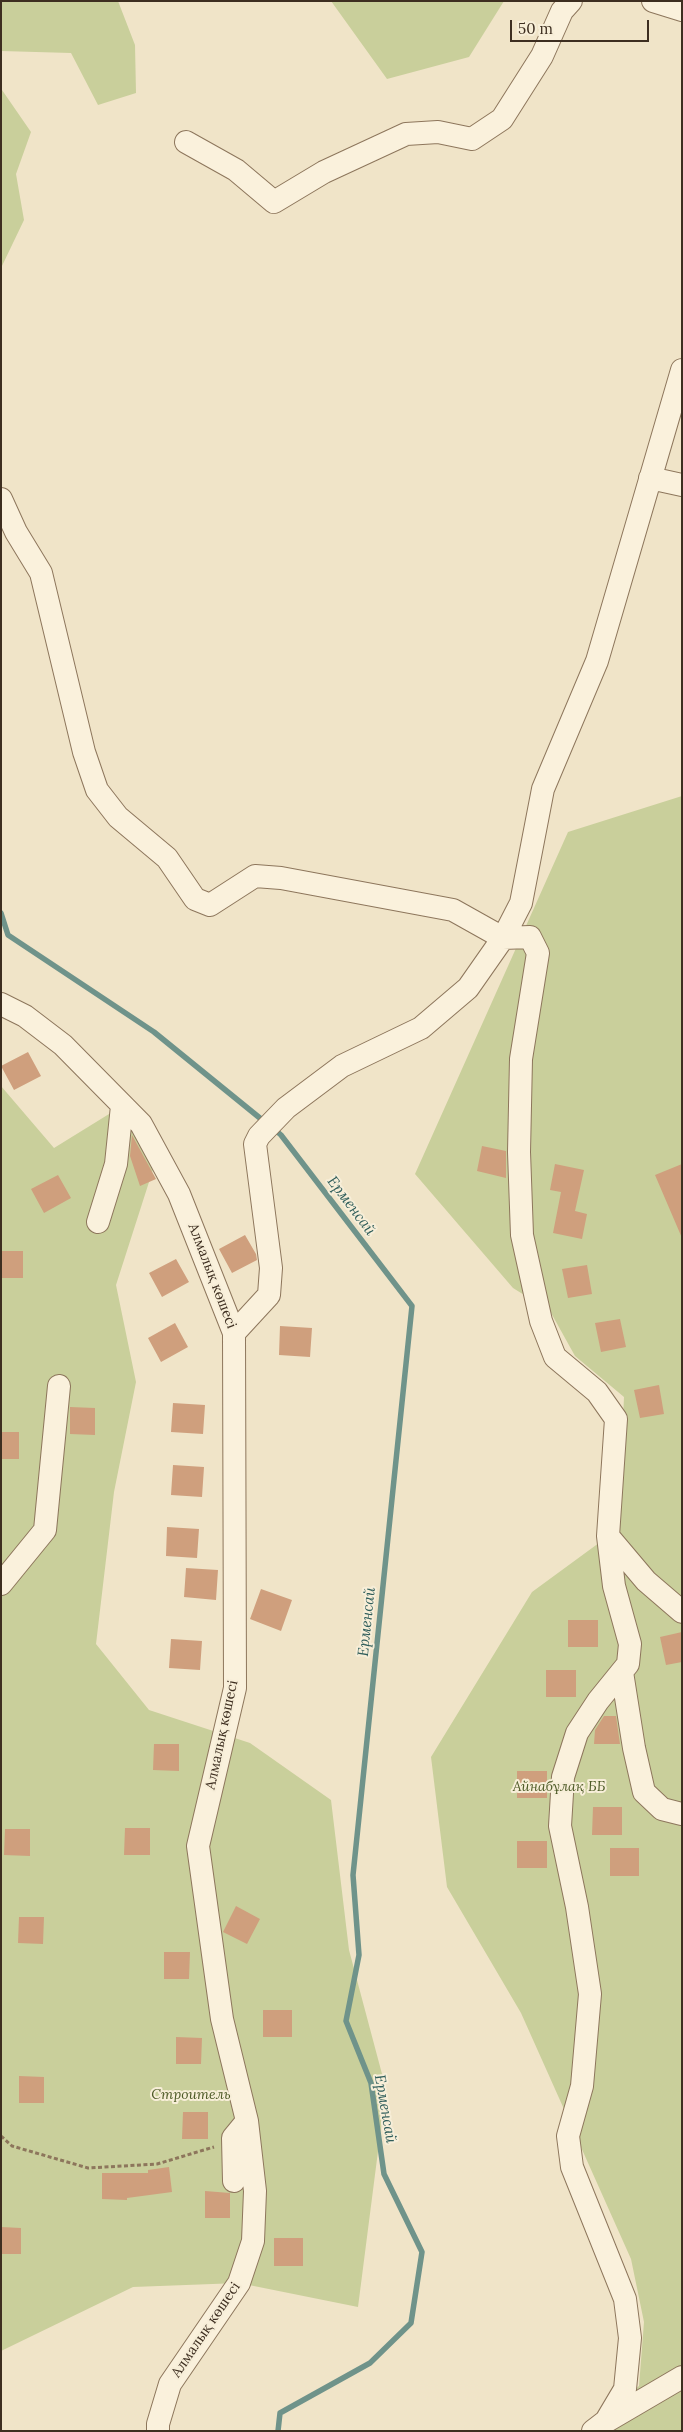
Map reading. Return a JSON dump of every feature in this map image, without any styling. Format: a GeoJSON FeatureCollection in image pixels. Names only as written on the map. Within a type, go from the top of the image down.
{"type":"FeatureCollection","features":[{"type":"Feature","properties":{"kind":"street"},"geometry":{"type":"LineString","coordinates":[[186,142],[236,170],[274,202],[324,172],[406,134],[438,132],[472,139],[502,120],[542,56],[562,10],[571,1]]}},
{"type":"Feature","properties":{"kind":"street"},"geometry":{"type":"LineString","coordinates":[[654,1],[682,10]]}},
{"type":"Feature","properties":{"kind":"street"},"geometry":{"type":"LineString","coordinates":[[234,1332],[269,1295],[271,1268],[255,1144],[259,1136],[286,1108],[342,1066],[421,1028],[468,988],[503,938],[521,903],[544,789],[597,661],[682,370]]}},
{"type":"Feature","properties":{"kind":"street"},"geometry":{"type":"LineString","coordinates":[[650,478],[682,485]]}},
{"type":"Feature","properties":{"kind":"street"},"geometry":{"type":"LineString","coordinates":[[1,499],[16,532],[41,574],[84,752],[97,790],[118,817],[167,858],[195,899],[210,905],[255,876],[281,878],[453,910],[503,938],[530,937],[538,953],[522,1059],[519,1152],[522,1235],[541,1321],[555,1357],[597,1392],[616,1419],[608,1536],[614,1586],[630,1644],[628,1664],[577,1733],[563,1777],[560,1826],[577,1907],[590,1994],[582,2086],[568,2136],[572,2167],[626,2299],[630,2338],[625,2389],[600,2426]]}},
{"type":"Feature","properties":{"kind":"street","name":"Алмалық көшесі"},"geometry":{"type":"LineString","coordinates":[[1,1004],[25,1016],[63,1045],[141,1124],[179,1194],[234,1332],[235,1688],[198,1846],[222,2019],[240,2130],[255,2191],[253,2241],[239,2283],[170,2384],[158,2424],[158,2431]]}},
{"type":"Feature","properties":{"kind":"street"},"geometry":{"type":"LineString","coordinates":[[98,1222],[116,1164],[122,1106]]}},
{"type":"Feature","properties":{"kind":"street"},"geometry":{"type":"LineString","coordinates":[[1,1584],[45,1530],[59,1386]]}},
{"type":"Feature","properties":{"kind":"street"},"geometry":{"type":"LineString","coordinates":[[608,1536],[646,1581],[678,1601]]}},
{"type":"Feature","properties":{"kind":"street"},"geometry":{"type":"LineString","coordinates":[[622,1672],[634,1748],[644,1792],[662,1809],[682,1814]]}},
{"type":"Feature","properties":{"kind":"street"},"geometry":{"type":"LineString","coordinates":[[234,2181],[240,2130]]}},
{"type":"Feature","properties":{"kind":"street"},"geometry":{"type":"LineString","coordinates":[[600,2426],[682,2377]]}},
{"type":"Feature","properties":{"kind":"path"},"geometry":{"type":"LineString","coordinates":[[1,2136],[12,2146],[88,2168],[157,2164],[210,2150],[240,2130]]}},
{"type":"Feature","properties":{"kind":"green space"},"geometry":{"type":"Polygon","coordinates":[[[1,1],[118,1],[135,45],[136,93],[98,105],[71,53],[1,51],[1,1]]]}},
{"type":"Feature","properties":{"kind":"green space"},"geometry":{"type":"Polygon","coordinates":[[[331,1],[504,1],[469,57],[387,79],[331,1]]]}},
{"type":"Feature","properties":{"kind":"green space"},"geometry":{"type":"Polygon","coordinates":[[[1,72],[2,90],[31,132],[16,174],[24,220],[1,268],[1,72]]]}},
{"type":"Feature","properties":{"kind":"green space","name":"Айнабұлақ ББ"},"geometry":{"type":"Polygon","coordinates":[[[682,796],[682,2431],[580,2431],[639,2386],[644,2322],[631,2259],[521,2013],[447,1887],[431,1757],[532,1592],[618,1529],[624,1397],[575,1356],[550,1311],[513,1288],[415,1174],[568,832],[682,796]]]}},
{"type":"Feature","properties":{"kind":"green space","name":"Строитель"},"geometry":{"type":"Polygon","coordinates":[[[1,1086],[54,1148],[122,1106],[158,1154],[116,1285],[136,1382],[114,1492],[96,1644],[149,1710],[250,1743],[331,1800],[349,1950],[386,2089],[358,2307],[239,2283],[133,2287],[1,2351],[1,1086]]]}},
{"type":"Feature","properties":{"kind":"building"},"geometry":{"type":"Polygon","coordinates":[[[28,1052],[41,1076],[14,1090],[1,1066],[28,1052]]]}},
{"type":"Feature","properties":{"kind":"building"},"geometry":{"type":"Polygon","coordinates":[[[132,1135],[156,1179],[140,1186],[130,1156],[132,1135]]]}},
{"type":"Feature","properties":{"kind":"building"},"geometry":{"type":"Polygon","coordinates":[[[482,1146],[506,1151],[506,1178],[477,1171],[482,1146]]]}},
{"type":"Feature","properties":{"kind":"building"},"geometry":{"type":"Polygon","coordinates":[[[555,1164],[584,1170],[575,1211],[587,1214],[582,1239],[553,1233],[561,1192],[550,1190],[555,1164]]]}},
{"type":"Feature","properties":{"kind":"building"},"geometry":{"type":"Polygon","coordinates":[[[682,1164],[682,1238],[655,1175],[682,1164]]]}},
{"type":"Feature","properties":{"kind":"building"},"geometry":{"type":"Polygon","coordinates":[[[58,1175],[71,1198],[44,1213],[31,1189],[58,1175]]]}},
{"type":"Feature","properties":{"kind":"building"},"geometry":{"type":"Polygon","coordinates":[[[245,1235],[256,1254],[257,1260],[232,1273],[219,1249],[245,1235]]]}},
{"type":"Feature","properties":{"kind":"building"},"geometry":{"type":"Polygon","coordinates":[[[1,1251],[23,1251],[23,1278],[1,1278],[1,1251]]]}},
{"type":"Feature","properties":{"kind":"building"},"geometry":{"type":"Polygon","coordinates":[[[176,1259],[189,1282],[162,1297],[149,1273],[176,1259]]]}},
{"type":"Feature","properties":{"kind":"building"},"geometry":{"type":"Polygon","coordinates":[[[587,1265],[592,1294],[568,1298],[562,1269],[587,1265]]]}},
{"type":"Feature","properties":{"kind":"building"},"geometry":{"type":"Polygon","coordinates":[[[620,1319],[626,1347],[601,1352],[595,1323],[620,1319]]]}},
{"type":"Feature","properties":{"kind":"building"},"geometry":{"type":"Polygon","coordinates":[[[175,1323],[188,1347],[161,1362],[148,1338],[175,1323]]]}},
{"type":"Feature","properties":{"kind":"building"},"geometry":{"type":"Polygon","coordinates":[[[280,1326],[312,1328],[310,1357],[279,1355],[280,1326]]]}},
{"type":"Feature","properties":{"kind":"building"},"geometry":{"type":"Polygon","coordinates":[[[659,1385],[664,1414],[640,1418],[634,1390],[659,1385]]]}},
{"type":"Feature","properties":{"kind":"building"},"geometry":{"type":"Polygon","coordinates":[[[173,1403],[205,1405],[203,1434],[171,1432],[173,1403]]]}},
{"type":"Feature","properties":{"kind":"building"},"geometry":{"type":"Polygon","coordinates":[[[70,1407],[95,1408],[95,1435],[70,1434],[70,1407]]]}},
{"type":"Feature","properties":{"kind":"building"},"geometry":{"type":"Polygon","coordinates":[[[1,1432],[19,1432],[19,1459],[1,1459],[1,1432]]]}},
{"type":"Feature","properties":{"kind":"building"},"geometry":{"type":"Polygon","coordinates":[[[173,1465],[204,1467],[202,1497],[171,1495],[173,1465]]]}},
{"type":"Feature","properties":{"kind":"building"},"geometry":{"type":"Polygon","coordinates":[[[167,1527],[199,1529],[197,1558],[166,1556],[167,1527]]]}},
{"type":"Feature","properties":{"kind":"building"},"geometry":{"type":"Polygon","coordinates":[[[186,1568],[218,1570],[216,1600],[184,1597],[186,1568]]]}},
{"type":"Feature","properties":{"kind":"building"},"geometry":{"type":"Polygon","coordinates":[[[261,1589],[292,1600],[281,1631],[250,1619],[261,1589]]]}},
{"type":"Feature","properties":{"kind":"building"},"geometry":{"type":"Polygon","coordinates":[[[568,1620],[598,1620],[598,1647],[568,1647],[568,1620]]]}},
{"type":"Feature","properties":{"kind":"building"},"geometry":{"type":"Polygon","coordinates":[[[682,1632],[682,1662],[666,1665],[660,1637],[682,1632]]]}},
{"type":"Feature","properties":{"kind":"building"},"geometry":{"type":"Polygon","coordinates":[[[171,1639],[202,1641],[200,1670],[169,1668],[171,1639]]]}},
{"type":"Feature","properties":{"kind":"building"},"geometry":{"type":"Polygon","coordinates":[[[546,1670],[576,1670],[576,1697],[546,1697],[546,1670]]]}},
{"type":"Feature","properties":{"kind":"building"},"geometry":{"type":"Polygon","coordinates":[[[604,1716],[616,1716],[620,1744],[594,1744],[595,1730],[604,1716]]]}},
{"type":"Feature","properties":{"kind":"building"},"geometry":{"type":"Polygon","coordinates":[[[154,1744],[179,1744],[179,1771],[153,1770],[154,1744]]]}},
{"type":"Feature","properties":{"kind":"building"},"geometry":{"type":"Polygon","coordinates":[[[517,1771],[547,1771],[547,1798],[517,1798],[517,1771]]]}},
{"type":"Feature","properties":{"kind":"building"},"geometry":{"type":"Polygon","coordinates":[[[593,1807],[622,1807],[622,1835],[592,1835],[593,1807]]]}},
{"type":"Feature","properties":{"kind":"building"},"geometry":{"type":"Polygon","coordinates":[[[125,1828],[150,1828],[150,1855],[124,1855],[125,1828]]]}},
{"type":"Feature","properties":{"kind":"building"},"geometry":{"type":"Polygon","coordinates":[[[5,1829],[30,1829],[30,1856],[4,1855],[5,1829]]]}},
{"type":"Feature","properties":{"kind":"building"},"geometry":{"type":"Polygon","coordinates":[[[517,1841],[547,1841],[547,1868],[517,1868],[517,1841]]]}},
{"type":"Feature","properties":{"kind":"building"},"geometry":{"type":"Polygon","coordinates":[[[610,1848],[639,1848],[639,1876],[610,1876],[610,1848]]]}},
{"type":"Feature","properties":{"kind":"building"},"geometry":{"type":"Polygon","coordinates":[[[236,1906],[260,1919],[247,1944],[223,1932],[236,1906]]]}},
{"type":"Feature","properties":{"kind":"building"},"geometry":{"type":"Polygon","coordinates":[[[19,1917],[44,1917],[43,1944],[18,1943],[19,1917]]]}},
{"type":"Feature","properties":{"kind":"building"},"geometry":{"type":"Polygon","coordinates":[[[164,1952],[190,1952],[189,1979],[164,1979],[164,1952]]]}},
{"type":"Feature","properties":{"kind":"building"},"geometry":{"type":"Polygon","coordinates":[[[263,2010],[292,2010],[292,2037],[263,2037],[263,2010]]]}},
{"type":"Feature","properties":{"kind":"building"},"geometry":{"type":"Polygon","coordinates":[[[176,2037],[202,2038],[201,2064],[176,2064],[176,2037]]]}},
{"type":"Feature","properties":{"kind":"building"},"geometry":{"type":"Polygon","coordinates":[[[19,2076],[44,2077],[44,2103],[19,2103],[19,2076]]]}},
{"type":"Feature","properties":{"kind":"building"},"geometry":{"type":"Polygon","coordinates":[[[183,2112],[208,2112],[208,2139],[182,2139],[183,2112]]]}},
{"type":"Feature","properties":{"kind":"building"},"geometry":{"type":"Polygon","coordinates":[[[169,2167],[172,2192],[127,2198],[127,2200],[102,2199],[102,2173],[148,2173],[148,2170],[169,2167]]]}},
{"type":"Feature","properties":{"kind":"building"},"geometry":{"type":"Polygon","coordinates":[[[205,2191],[230,2193],[230,2218],[205,2218],[205,2191]]]}},
{"type":"Feature","properties":{"kind":"building"},"geometry":{"type":"Polygon","coordinates":[[[1,2227],[21,2228],[21,2254],[1,2254],[1,2227]]]}},
{"type":"Feature","properties":{"kind":"building"},"geometry":{"type":"Polygon","coordinates":[[[274,2238],[303,2238],[303,2266],[274,2266],[274,2238]]]}},
{"type":"Feature","properties":{"kind":"waterway","name":"Ерменсай"},"geometry":{"type":"LineString","coordinates":[[1,913],[8,935],[154,1032],[266,1123]]}},
{"type":"Feature","properties":{"kind":"waterway","name":"Ерменсай"},"geometry":{"type":"LineString","coordinates":[[273,1128],[281,1135],[412,1306],[353,1875],[359,1955],[346,2021],[371,2083],[384,2174],[422,2252],[411,2323],[370,2363],[280,2413],[278,2431]]}}]}
